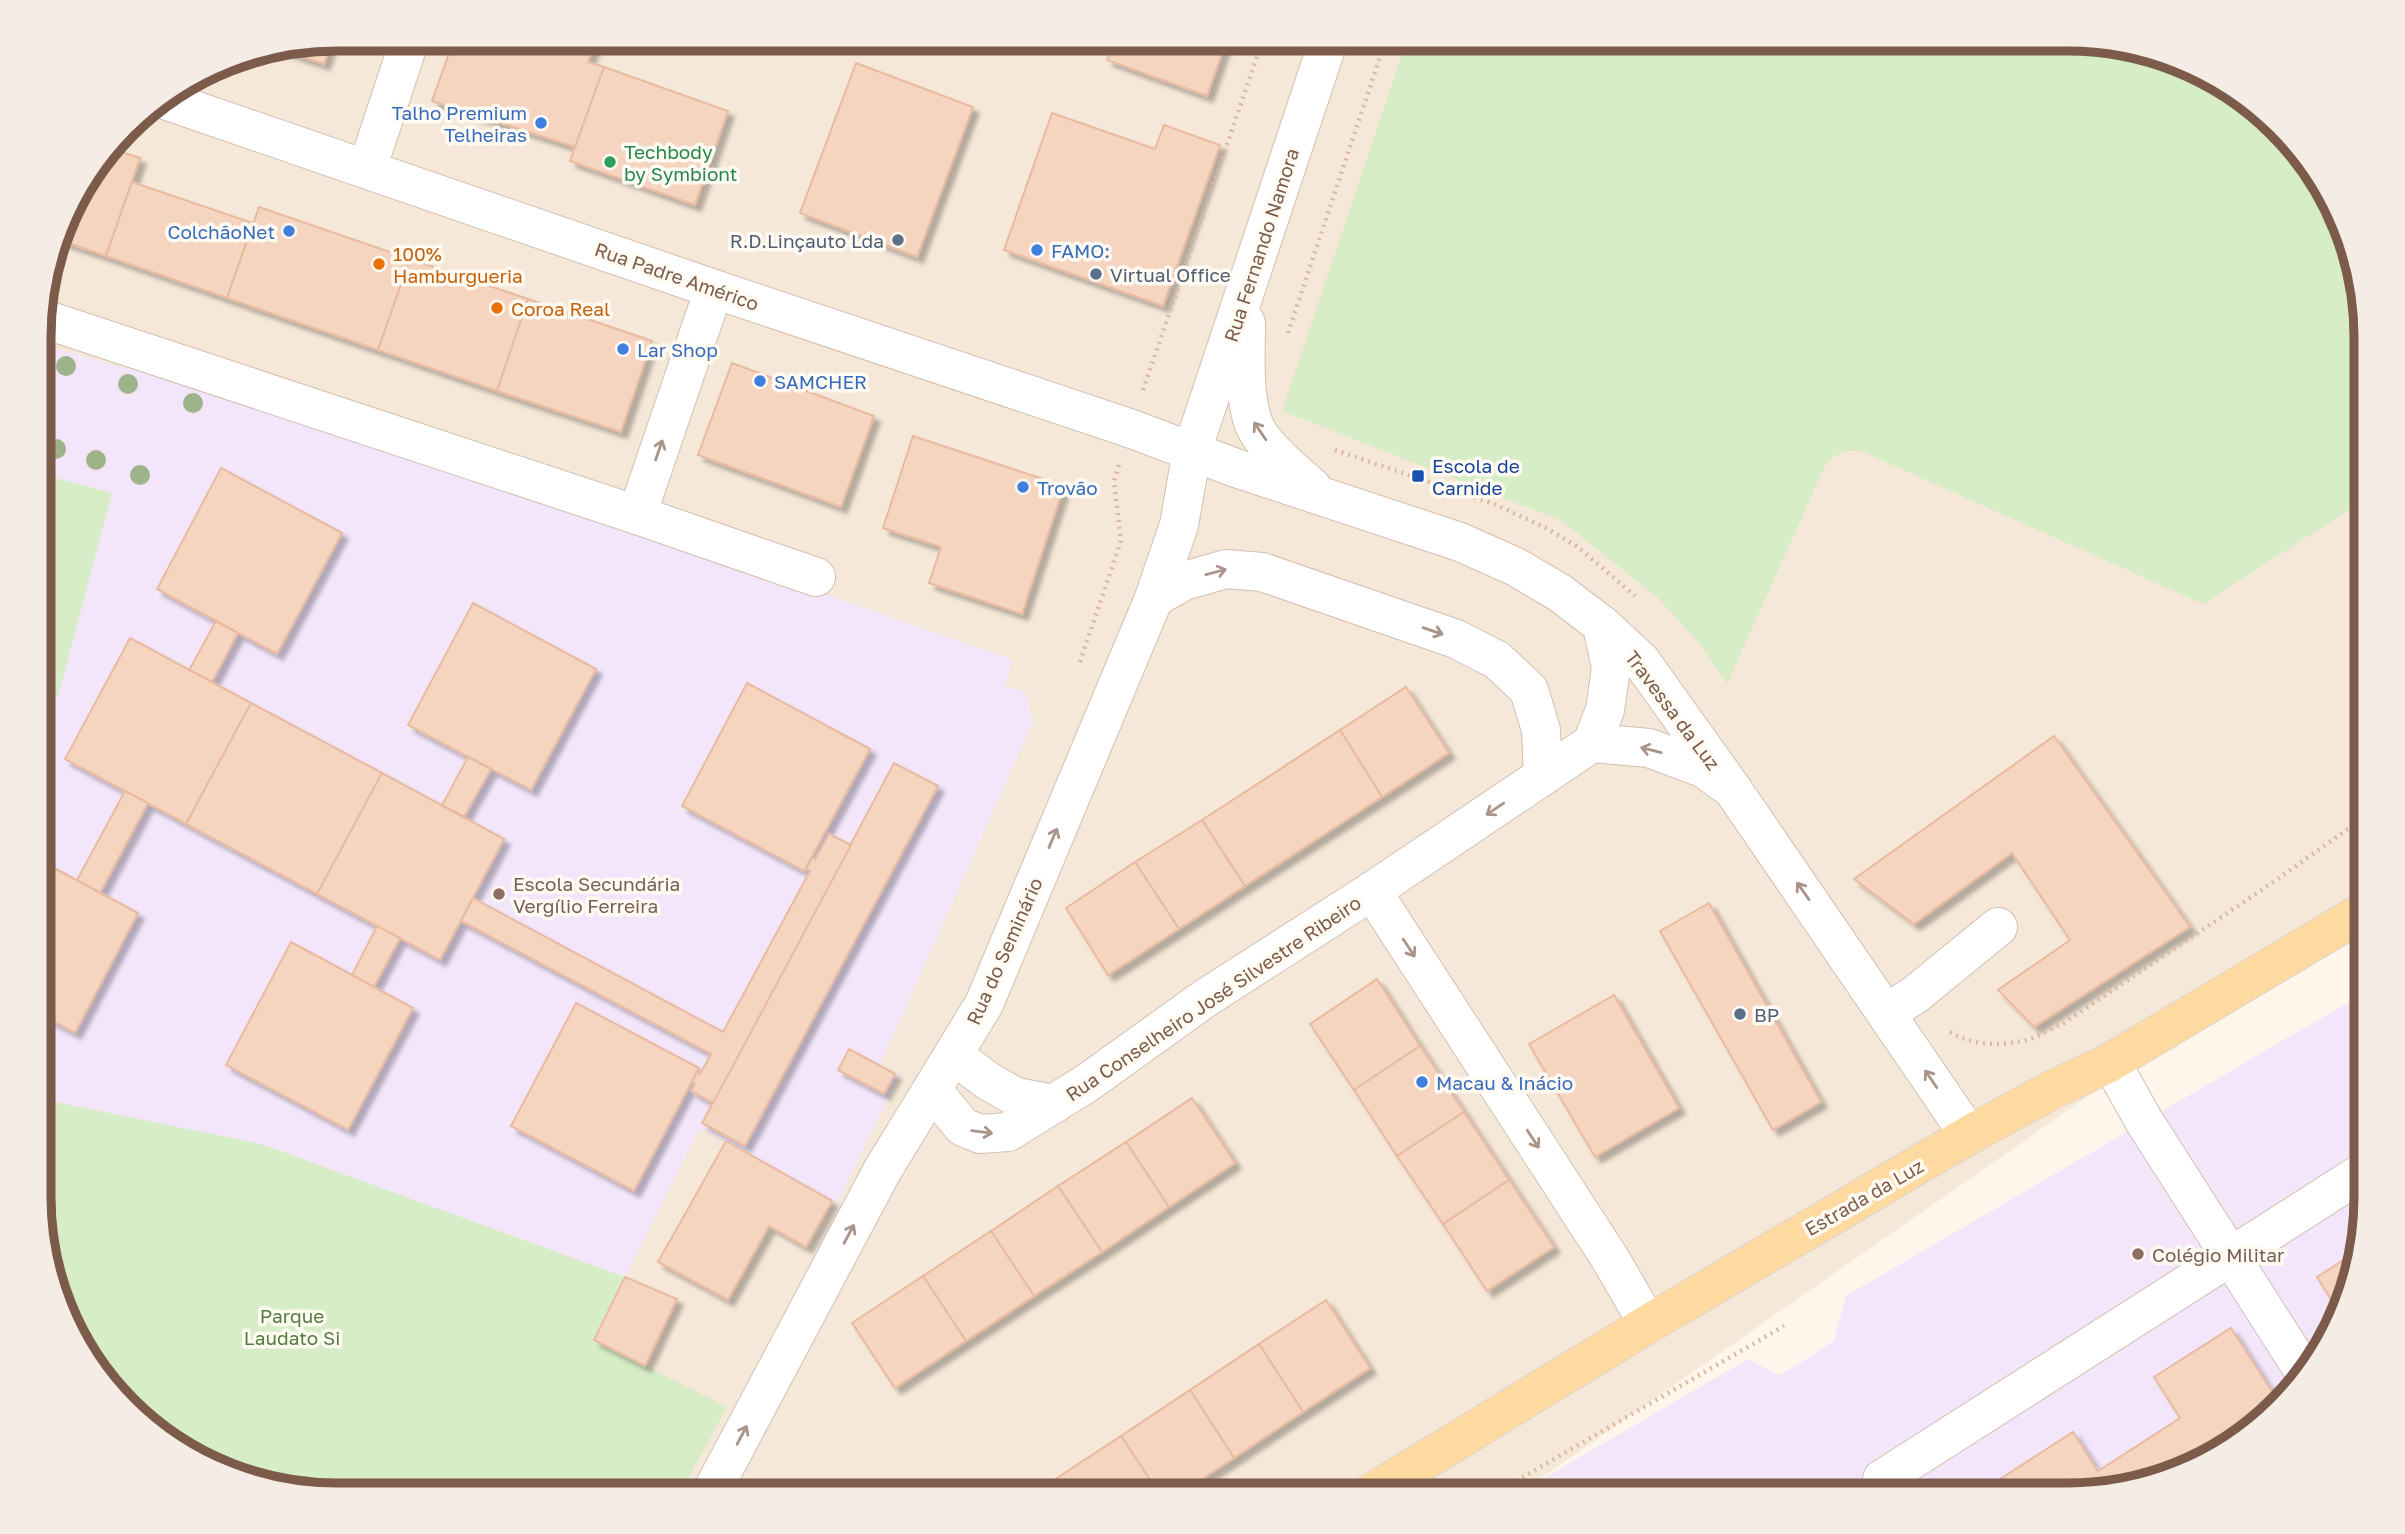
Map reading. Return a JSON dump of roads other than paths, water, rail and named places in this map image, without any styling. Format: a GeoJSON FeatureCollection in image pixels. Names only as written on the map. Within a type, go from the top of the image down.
{"type":"FeatureCollection","features":[{"type":"Feature","properties":{"kind":"main road","name":"Estrada da Luz"},"geometry":{"type":"LineString","coordinates":[[1388,1483],[1648,1324],[1969,1135],[2111,1062],[2354,917]]}},
{"type":"Feature","properties":{"kind":"street"},"geometry":{"type":"LineString","coordinates":[[367,169],[406,51]]}},
{"type":"Feature","properties":{"kind":"street","name":"Rua Fernando Namora"},"geometry":{"type":"LineString","coordinates":[[1192,451],[1325,51]]}},
{"type":"Feature","properties":{"kind":"street","name":"Rua Padre Américo"},"geometry":{"type":"LineString","coordinates":[[173,103],[1192,451]]}},
{"type":"Feature","properties":{"kind":"street"},"geometry":{"type":"LineString","coordinates":[[637,515],[713,289]]}},
{"type":"Feature","properties":{"kind":"street"},"geometry":{"type":"LineString","coordinates":[[1246,291],[1246,382],[1254,424],[1282,462],[1324,497]]}},
{"type":"Feature","properties":{"kind":"street"},"geometry":{"type":"LineString","coordinates":[[51,321],[816,577]]}},
{"type":"Feature","properties":{"kind":"street","name":"Travessa da Luz"},"geometry":{"type":"LineString","coordinates":[[1192,451],[1460,542],[1516,567],[1560,593],[1602,625],[1641,661],[1733,790],[1902,1003],[1969,1135]]}},
{"type":"Feature","properties":{"kind":"street","name":"Rua do Seminário"},"geometry":{"type":"LineString","coordinates":[[716,1483],[882,1171],[984,1004],[1154,598],[1179,525],[1192,451]]}},
{"type":"Feature","properties":{"kind":"street"},"geometry":{"type":"LineString","coordinates":[[1154,598],[1184,581],[1226,569],[1262,572],[1457,639],[1497,660],[1529,690],[1541,730],[1543,776]]}},
{"type":"Feature","properties":{"kind":"street"},"geometry":{"type":"LineString","coordinates":[[1602,625],[1611,668],[1605,710],[1592,743],[1649,748],[1705,769],[1733,790]]}},
{"type":"Feature","properties":{"kind":"street","name":"Rua Conselheiro José Silvestre Ribeiro"},"geometry":{"type":"LineString","coordinates":[[932,1090],[963,1127],[980,1134],[1008,1132],[1054,1104],[1205,999],[1592,743]]}},
{"type":"Feature","properties":{"kind":"street","name":"Rua Conselheiro José Silvestre Ribeiro"},"geometry":{"type":"LineString","coordinates":[[1372,891],[1611,1260],[1648,1324]]}},
{"type":"Feature","properties":{"kind":"street"},"geometry":{"type":"LineString","coordinates":[[1902,1003],[1998,927]]}},
{"type":"Feature","properties":{"kind":"street","name":"Rua Conselheiro José Silvestre Ribeiro"},"geometry":{"type":"LineString","coordinates":[[953,1055],[988,1081],[1016,1097],[1054,1104]]}},
{"type":"Feature","properties":{"kind":"street"},"geometry":{"type":"LineString","coordinates":[[2111,1062],[2144,1121],[2300,1365]]}},
{"type":"Feature","properties":{"kind":"street"},"geometry":{"type":"LineString","coordinates":[[1882,1479],[2354,1178]]}},
{"type":"Feature","properties":{"kind":"place","name":"Talho Premium Telheiras"},"geometry":{"type":"Point","coordinates":[541,123]}},
{"type":"Feature","properties":{"kind":"place","name":"Techbody by Symbiont"},"geometry":{"type":"Point","coordinates":[610,162]}},
{"type":"Feature","properties":{"kind":"place","name":"ColchãoNet"},"geometry":{"type":"Point","coordinates":[289,231]}},
{"type":"Feature","properties":{"kind":"place","name":"R.D.Linçauto Lda"},"geometry":{"type":"Point","coordinates":[898,240]}},
{"type":"Feature","properties":{"kind":"place","name":"FAMO:"},"geometry":{"type":"Point","coordinates":[1037,250]}},
{"type":"Feature","properties":{"kind":"place","name":"100% Hamburgueria"},"geometry":{"type":"Point","coordinates":[379,264]}},
{"type":"Feature","properties":{"kind":"place","name":"Virtual Office"},"geometry":{"type":"Point","coordinates":[1096,274]}},
{"type":"Feature","properties":{"kind":"place","name":"Coroa Real"},"geometry":{"type":"Point","coordinates":[497,308]}},
{"type":"Feature","properties":{"kind":"place","name":"Lar Shop"},"geometry":{"type":"Point","coordinates":[623,349]}},
{"type":"Feature","properties":{"kind":"place","name":"SAMCHER"},"geometry":{"type":"Point","coordinates":[760,381]}},
{"type":"Feature","properties":{"kind":"place","name":"Escola de Carnide"},"geometry":{"type":"Point","coordinates":[1418,476]}},
{"type":"Feature","properties":{"kind":"place","name":"Trovão"},"geometry":{"type":"Point","coordinates":[1023,487]}},
{"type":"Feature","properties":{"kind":"place","name":"Escola Secundária Vergílio Ferreira"},"geometry":{"type":"Point","coordinates":[499,894]}},
{"type":"Feature","properties":{"kind":"place","name":"BP"},"geometry":{"type":"Point","coordinates":[1740,1014]}},
{"type":"Feature","properties":{"kind":"place","name":"Macau & Inácio"},"geometry":{"type":"Point","coordinates":[1422,1082]}},
{"type":"Feature","properties":{"kind":"place","name":"Colégio Militar"},"geometry":{"type":"Point","coordinates":[2138,1254]}},
{"type":"Feature","properties":{"kind":"park label","name":"Parque Laudato Si"},"geometry":{"type":"Point","coordinates":[292,1326]}}]}
